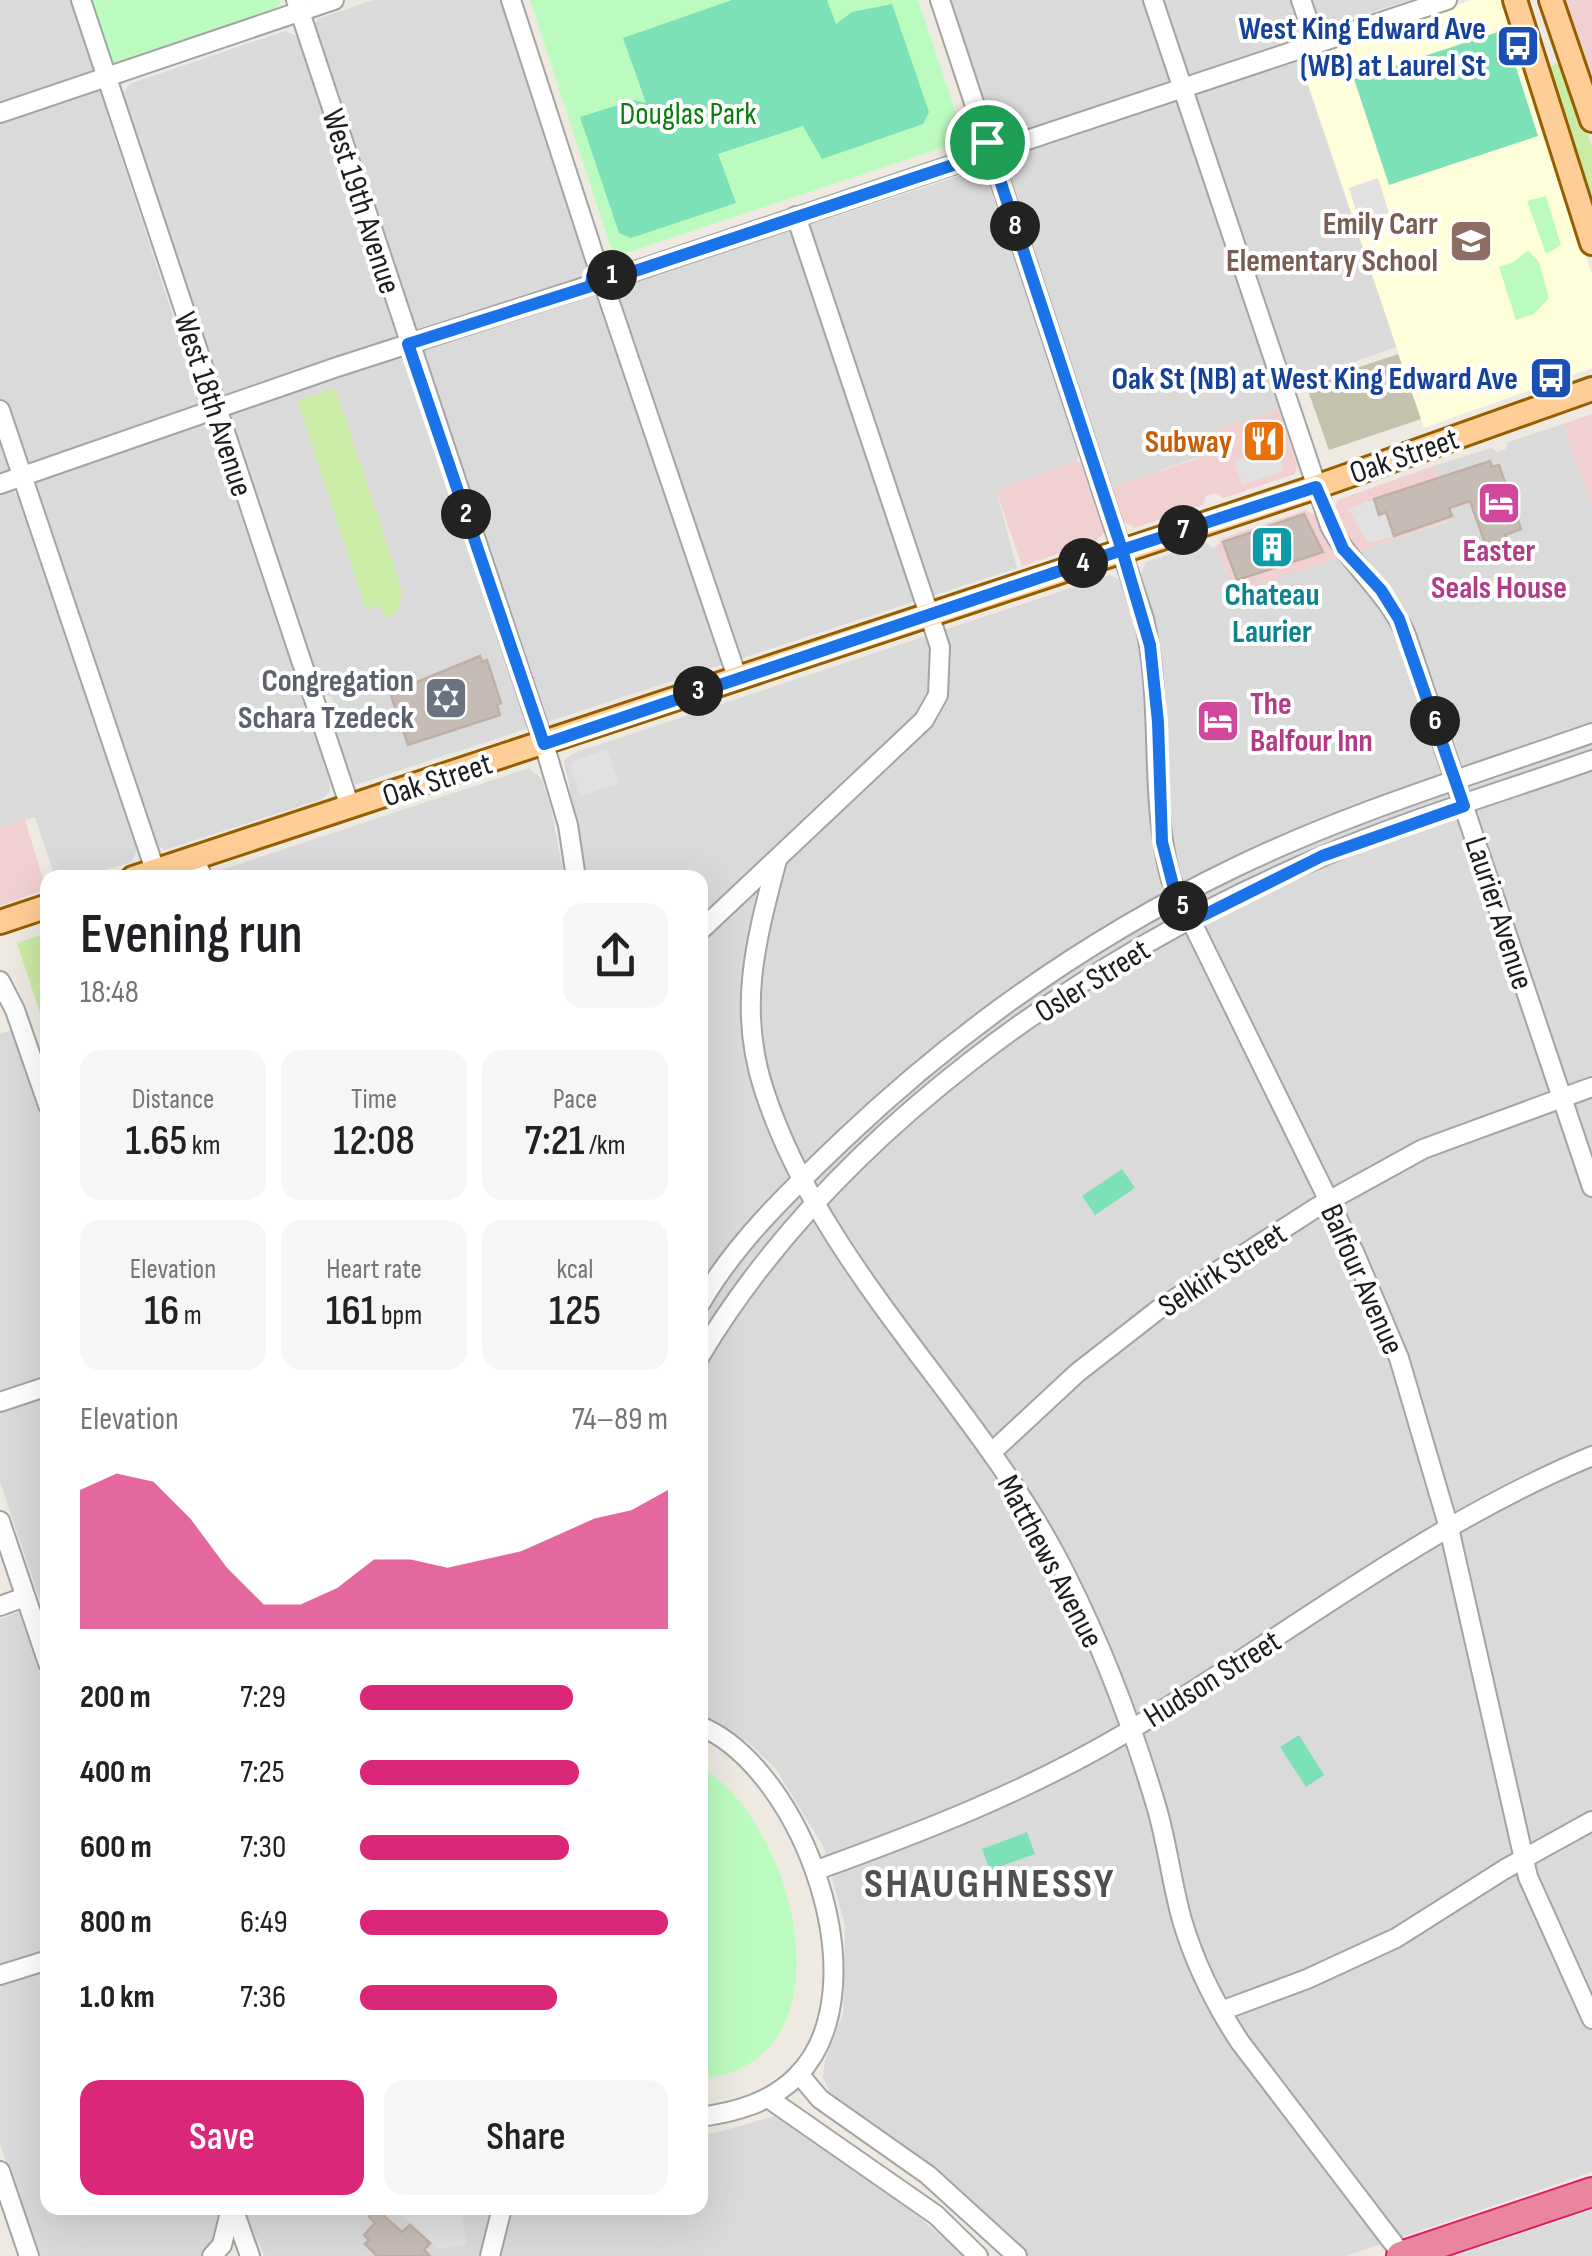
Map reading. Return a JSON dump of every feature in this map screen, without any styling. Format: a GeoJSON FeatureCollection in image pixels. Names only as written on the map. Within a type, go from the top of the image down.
{"type":"FeatureCollection","features":[{"type":"Feature","properties":{"kind":"highway"},"geometry":{"type":"LineString","coordinates":[[1402,2256],[1592,2192]]}},
{"type":"Feature","properties":{"kind":"main road"},"geometry":{"type":"LineString","coordinates":[[1515,0],[1592,243]]}},
{"type":"Feature","properties":{"kind":"main road"},"geometry":{"type":"LineString","coordinates":[[1551,0],[1592,120]]}},
{"type":"Feature","properties":{"kind":"main road"},"geometry":{"type":"LineString","coordinates":[[1536,68],[1568,50]]}},
{"type":"Feature","properties":{"kind":"main road","name":"Oak Street"},"geometry":{"type":"LineString","coordinates":[[199,868],[350,807],[1316,487],[1592,389]]}},
{"type":"Feature","properties":{"kind":"main road"},"geometry":{"type":"LineString","coordinates":[[0,922],[40,909]]}},
{"type":"Feature","properties":{"kind":"street","name":"West 18th Avenue"},"geometry":{"type":"LineString","coordinates":[[81,0],[350,807]]}},
{"type":"Feature","properties":{"kind":"street"},"geometry":{"type":"LineString","coordinates":[[0,113],[298,6],[334,0]]}},
{"type":"Feature","properties":{"kind":"street"},"geometry":{"type":"LineString","coordinates":[[511,0],[736,677]]}},
{"type":"Feature","properties":{"kind":"street","name":"Balfour Avenue"},"geometry":{"type":"LineString","coordinates":[[940,0],[1150,645],[1158,722],[1160,822],[1166,860],[1190,922],[1328,1201],[1399,1358],[1449,1528],[1523,1858],[1592,2019]]}},
{"type":"Feature","properties":{"kind":"street","name":"Laurier Avenue"},"geometry":{"type":"LineString","coordinates":[[1153,0],[1316,487],[1343,549],[1381,590],[1399,619],[1592,1187]]}},
{"type":"Feature","properties":{"kind":"street"},"geometry":{"type":"LineString","coordinates":[[1301,0],[1316,43]]}},
{"type":"Feature","properties":{"kind":"street"},"geometry":{"type":"LineString","coordinates":[[0,484],[408,344],[1447,0]]}},
{"type":"Feature","properties":{"kind":"street","name":"West 19th Avenue"},"geometry":{"type":"LineString","coordinates":[[298,6],[544,744],[568,825],[575,870]]}},
{"type":"Feature","properties":{"kind":"street"},"geometry":{"type":"LineString","coordinates":[[708,925],[924,720],[935,704],[942,661],[796,216]]}},
{"type":"Feature","properties":{"kind":"street"},"geometry":{"type":"LineString","coordinates":[[0,410],[143,870]]}},
{"type":"Feature","properties":{"kind":"street","name":"Osler Street"},"geometry":{"type":"LineString","coordinates":[[708,1292],[736,1252],[802,1176],[905,1081],[1007,1002],[1178,896],[1314,834],[1592,733]]}},
{"type":"Feature","properties":{"kind":"street","name":"Osler Street"},"geometry":{"type":"LineString","coordinates":[[708,1344],[759,1268],[817,1202],[924,1099],[1019,1026],[1094,976],[1190,922],[1322,856],[1592,760]]}},
{"type":"Feature","properties":{"kind":"street","name":"Matthews Avenue"},"geometry":{"type":"LineString","coordinates":[[777,860],[750,972],[751,1037],[764,1090],[802,1176],[891,1316],[992,1452],[1065,1573],[1132,1729],[1157,1807],[1182,1919],[1199,1970],[1221,2011],[1240,2042],[1402,2256]]}},
{"type":"Feature","properties":{"kind":"street"},"geometry":{"type":"LineString","coordinates":[[0,981],[15,1010],[40,1082]]}},
{"type":"Feature","properties":{"kind":"street","name":"Selkirk Street"},"geometry":{"type":"LineString","coordinates":[[992,1452],[1077,1373],[1159,1310],[1328,1201],[1423,1148],[1592,1087]]}},
{"type":"Feature","properties":{"kind":"street"},"geometry":{"type":"LineString","coordinates":[[0,1402],[40,1389]]}},
{"type":"Feature","properties":{"kind":"street","name":"Hudson Street"},"geometry":{"type":"LineString","coordinates":[[817,1870],[930,1830],[1132,1729],[1449,1528],[1532,1481],[1592,1456]]}},
{"type":"Feature","properties":{"kind":"street"},"geometry":{"type":"LineString","coordinates":[[0,1521],[40,1639]]}},
{"type":"Feature","properties":{"kind":"street"},"geometry":{"type":"LineString","coordinates":[[0,1606],[26,1597]]}},
{"type":"Feature","properties":{"kind":"street"},"geometry":{"type":"LineString","coordinates":[[708,1729],[719,1734],[757,1770],[786,1808],[817,1870],[833,1954],[829,2010],[815,2050],[798,2074],[768,2098],[732,2112],[708,2116]]}},
{"type":"Feature","properties":{"kind":"street"},"geometry":{"type":"LineString","coordinates":[[1221,2011],[1307,1979],[1396,1938],[1523,1858],[1592,1821]]}},
{"type":"Feature","properties":{"kind":"street"},"geometry":{"type":"LineString","coordinates":[[0,1975],[40,1962]]}},
{"type":"Feature","properties":{"kind":"street"},"geometry":{"type":"LineString","coordinates":[[798,2074],[820,2099],[928,2175],[1017,2256]]}},
{"type":"Feature","properties":{"kind":"street"},"geometry":{"type":"LineString","coordinates":[[768,2098],[936,2216],[978,2256]]}},
{"type":"Feature","properties":{"kind":"street"},"geometry":{"type":"LineString","coordinates":[[0,2171],[29,2256]]}},
{"type":"Feature","properties":{"kind":"street"},"geometry":{"type":"LineString","coordinates":[[212,2256],[222,2245],[230,2215]]}},
{"type":"Feature","properties":{"kind":"street"},"geometry":{"type":"LineString","coordinates":[[235,2215],[250,2256]]}},
{"type":"Feature","properties":{"kind":"street"},"geometry":{"type":"LineString","coordinates":[[490,2256],[500,2215]]}},
{"type":"Feature","properties":{"kind":"shaded area"},"geometry":{"type":"Polygon","coordinates":[[[0,0],[70,0],[199,396],[197,408],[45,477],[200,425],[211,429],[306,705],[297,713],[301,723],[313,725],[330,785],[329,793],[322,799],[165,850],[155,843],[27,468],[0,476],[0,0]]]}},
{"type":"Feature","properties":{"kind":"shaded area"},"geometry":{"type":"Polygon","coordinates":[[[373,0],[500,0],[588,266],[587,277],[420,334],[415,332],[313,28],[318,19],[373,0]]]}},
{"type":"Feature","properties":{"kind":"shaded area"},"geometry":{"type":"Polygon","coordinates":[[[947,0],[1410,0],[1353,18],[1343,29],[1294,43],[1396,347],[1292,384],[1197,107],[1182,112],[1279,409],[1194,438],[1199,457],[1109,488],[947,0]]]}},
{"type":"Feature","properties":{"kind":"shaded area","name":"Emily Carr Elementary School"},"geometry":{"type":"Polygon","coordinates":[[[1472,0],[1505,0],[1592,275],[1592,368],[1424,428],[1299,58],[1472,0]]]}},
{"type":"Feature","properties":{"kind":"shaded area"},"geometry":{"type":"Polygon","coordinates":[[[1563,0],[1592,0],[1592,88],[1563,0]]]}},
{"type":"Feature","properties":{"kind":"shaded area"},"geometry":{"type":"Polygon","coordinates":[[[285,31],[298,37],[402,353],[445,343],[972,172],[976,165],[984,167],[1080,452],[1077,461],[996,490],[1017,568],[355,785],[328,715],[335,706],[331,696],[321,694],[122,96],[129,84],[285,31]]]}},
{"type":"Feature","properties":{"kind":"shaded area"},"geometry":{"type":"Polygon","coordinates":[[[1378,178],[1389,213],[1360,223],[1349,188],[1378,178]]]}},
{"type":"Feature","properties":{"kind":"shaded area"},"geometry":{"type":"Polygon","coordinates":[[[1398,354],[1421,419],[1329,450],[1306,385],[1398,354]]]}},
{"type":"Feature","properties":{"kind":"shaded area"},"geometry":{"type":"Polygon","coordinates":[[[1279,409],[1297,465],[1295,474],[1224,498],[1216,493],[1206,496],[1203,505],[1135,528],[1120,520],[1109,488],[1199,458],[1193,438],[1279,409]]]}},
{"type":"Feature","properties":{"kind":"shaded area"},"geometry":{"type":"Polygon","coordinates":[[[1592,414],[1592,507],[1563,424],[1592,414]]]}},
{"type":"Feature","properties":{"kind":"shaded area"},"geometry":{"type":"Polygon","coordinates":[[[1563,424],[1592,507],[1592,2172],[1346,2256],[1025,2256],[833,2101],[823,2077],[843,2014],[845,1926],[824,1848],[776,1769],[749,1743],[708,1719],[708,870],[586,870],[564,760],[574,753],[1110,575],[1124,583],[1139,577],[1146,562],[1206,542],[1212,548],[1217,546],[1233,592],[1452,520],[1433,466],[1491,448],[1498,452],[1506,449],[1508,442],[1563,424]]]}},
{"type":"Feature","properties":{"kind":"shaded area"},"geometry":{"type":"Polygon","coordinates":[[[1276,446],[1284,471],[1242,485],[1234,460],[1276,446]]]}},
{"type":"Feature","properties":{"kind":"shaded area"},"geometry":{"type":"Polygon","coordinates":[[[1077,461],[1084,465],[1104,521],[1104,533],[1096,541],[1022,566],[996,490],[1077,461]]]}},
{"type":"Feature","properties":{"kind":"shaded area"},"geometry":{"type":"Polygon","coordinates":[[[1433,466],[1453,519],[1357,552],[1338,525],[1334,510],[1338,500],[1433,466]]]}},
{"type":"Feature","properties":{"kind":"shaded area"},"geometry":{"type":"Polygon","coordinates":[[[13,491],[18,497],[137,851],[131,862],[105,870],[53,870],[35,817],[0,828],[0,493],[13,491]]]}},
{"type":"Feature","properties":{"kind":"shaded area"},"geometry":{"type":"Polygon","coordinates":[[[1374,499],[1379,514],[1386,512],[1394,536],[1368,543],[1348,509],[1374,499]]]}},
{"type":"Feature","properties":{"kind":"shaded area","name":"Chateau Laurier"},"geometry":{"type":"Polygon","coordinates":[[[1306,510],[1317,517],[1339,558],[1233,593],[1217,546],[1223,538],[1306,510]]]}},
{"type":"Feature","properties":{"kind":"shaded area"},"geometry":{"type":"Polygon","coordinates":[[[607,749],[619,784],[580,796],[571,767],[573,761],[607,749]]]}},
{"type":"Feature","properties":{"kind":"shaded area"},"geometry":{"type":"Polygon","coordinates":[[[529,768],[542,779],[563,870],[221,870],[529,768]]]}},
{"type":"Feature","properties":{"kind":"shaded area"},"geometry":{"type":"Polygon","coordinates":[[[25,820],[40,870],[40,891],[0,906],[0,828],[25,820]]]}},
{"type":"Feature","properties":{"kind":"shaded area"},"geometry":{"type":"Polygon","coordinates":[[[12,1030],[40,1115],[40,1600],[0,1482],[0,1034],[12,1030]]]}},
{"type":"Feature","properties":{"kind":"shaded area"},"geometry":{"type":"Polygon","coordinates":[[[19,1612],[40,1674],[40,1952],[0,1966],[0,1619],[19,1612]]]}},
{"type":"Feature","properties":{"kind":"shaded area"},"geometry":{"type":"Polygon","coordinates":[[[40,1973],[40,2215],[220,2215],[222,2222],[209,2256],[38,2256],[0,2144],[0,1987],[40,1973]]]}},
{"type":"Feature","properties":{"kind":"shaded area"},"geometry":{"type":"Polygon","coordinates":[[[774,2116],[908,2208],[965,2256],[499,2256],[509,2215],[708,2215],[708,2133],[774,2116]]]}},
{"type":"Feature","properties":{"kind":"shaded area"},"geometry":{"type":"Polygon","coordinates":[[[1592,2210],[1592,2256],[1455,2256],[1592,2210]]]}},
{"type":"Feature","properties":{"kind":"shaded area"},"geometry":{"type":"Polygon","coordinates":[[[245,2215],[494,2215],[483,2256],[265,2256],[245,2215]]]}},
{"type":"Feature","properties":{"kind":"shaded area"},"geometry":{"type":"Polygon","coordinates":[[[402,2215],[461,2215],[467,2245],[439,2249],[402,2215]]]}},
{"type":"Feature","properties":{"kind":"green space"},"geometry":{"type":"Polygon","coordinates":[[[89,0],[281,0],[276,11],[115,64],[109,60],[89,0]]]}},
{"type":"Feature","properties":{"kind":"green space","name":"Douglas Park"},"geometry":{"type":"Polygon","coordinates":[[[530,0],[918,0],[965,140],[614,257],[530,0]]]}},
{"type":"Feature","properties":{"kind":"green space","name":"Douglas Park"},"geometry":{"type":"Polygon","coordinates":[[[732,0],[827,0],[836,24],[852,12],[892,4],[929,112],[923,124],[822,159],[803,126],[718,154],[736,203],[631,238],[619,233],[580,117],[634,100],[646,103],[623,38],[732,0]]]}},
{"type":"Feature","properties":{"kind":"green space"},"geometry":{"type":"Polygon","coordinates":[[[1504,30],[1538,136],[1389,185],[1354,79],[1504,30]]]}},
{"type":"Feature","properties":{"kind":"green space"},"geometry":{"type":"Polygon","coordinates":[[[1555,63],[1565,67],[1592,147],[1592,220],[1547,72],[1555,63]]]}},
{"type":"Feature","properties":{"kind":"green space"},"geometry":{"type":"Polygon","coordinates":[[[1546,196],[1561,245],[1546,254],[1527,201],[1546,196]]]}},
{"type":"Feature","properties":{"kind":"green space"},"geometry":{"type":"Polygon","coordinates":[[[1528,250],[1539,262],[1549,298],[1534,314],[1516,320],[1499,267],[1514,262],[1528,250]]]}},
{"type":"Feature","properties":{"kind":"green space"},"geometry":{"type":"Polygon","coordinates":[[[335,388],[400,584],[402,596],[396,614],[384,617],[380,605],[366,610],[297,400],[335,388]]]}},
{"type":"Feature","properties":{"kind":"green space"},"geometry":{"type":"Polygon","coordinates":[[[40,935],[40,1013],[17,943],[40,935]]]}},
{"type":"Feature","properties":{"kind":"green space"},"geometry":{"type":"Polygon","coordinates":[[[1122,1169],[1135,1188],[1095,1215],[1082,1196],[1122,1169]]]}},
{"type":"Feature","properties":{"kind":"green space"},"geometry":{"type":"Polygon","coordinates":[[[1299,1735],[1324,1775],[1306,1787],[1280,1747],[1299,1735]]]}},
{"type":"Feature","properties":{"kind":"green space"},"geometry":{"type":"Polygon","coordinates":[[[708,1774],[734,1795],[763,1837],[784,1886],[795,1938],[795,1989],[780,2032],[749,2064],[708,2077],[708,1774]]]}},
{"type":"Feature","properties":{"kind":"green space"},"geometry":{"type":"Polygon","coordinates":[[[1027,1832],[1035,1854],[990,1870],[982,1849],[1027,1832]]]}},
{"type":"Feature","properties":{"kind":"building"},"geometry":{"type":"Polygon","coordinates":[[[1490,461],[1492,467],[1499,465],[1521,529],[1505,535],[1507,539],[1486,546],[1470,501],[1449,508],[1452,516],[1394,536],[1386,512],[1379,515],[1374,499],[1490,461]]]}},
{"type":"Feature","properties":{"kind":"building","name":"Chateau Laurier"},"geometry":{"type":"Polygon","coordinates":[[[1304,514],[1323,552],[1237,580],[1223,542],[1304,514]]]}},
{"type":"Feature","properties":{"kind":"building","name":"Congregation Schara Tzedeck"},"geometry":{"type":"Polygon","coordinates":[[[480,656],[482,662],[487,660],[501,703],[497,705],[500,715],[408,745],[390,693],[480,656]]]}},
{"type":"Feature","properties":{"kind":"building"},"geometry":{"type":"Polygon","coordinates":[[[383,2215],[402,2232],[410,2225],[430,2243],[424,2250],[430,2256],[377,2256],[365,2244],[369,2240],[364,2235],[375,2223],[369,2217],[383,2215]]]}},
{"type":"Feature","properties":{"kind":"place","name":"West King Edward Ave (WB) at Laurel St"},"geometry":{"type":"Point","coordinates":[1518,46]}},
{"type":"Feature","properties":{"kind":"place","name":"Emily Carr Elementary School"},"geometry":{"type":"Point","coordinates":[1471,241]}},
{"type":"Feature","properties":{"kind":"place","name":"Oak St (NB) at West King Edward Ave"},"geometry":{"type":"Point","coordinates":[1551,378]}},
{"type":"Feature","properties":{"kind":"place","name":"Subway"},"geometry":{"type":"Point","coordinates":[1264,441]}},
{"type":"Feature","properties":{"kind":"place","name":"Easter Seals House"},"geometry":{"type":"Point","coordinates":[1499,503]}},
{"type":"Feature","properties":{"kind":"place","name":"Chateau Laurier"},"geometry":{"type":"Point","coordinates":[1272,547]}},
{"type":"Feature","properties":{"kind":"place","name":"Congregation Schara Tzedeck"},"geometry":{"type":"Point","coordinates":[446,698]}},
{"type":"Feature","properties":{"kind":"place","name":"The Balfour Inn"},"geometry":{"type":"Point","coordinates":[1218,721]}},
{"type":"Feature","properties":{"kind":"district","name":"SHAUGHNESSY"},"geometry":{"type":"Point","coordinates":[990,1882]}},
{"type":"Feature","properties":{"kind":"route"},"geometry":{"type":"LineString","coordinates":[[987,142],[980,147],[980,156],[614,278],[604,270],[599,271],[592,276],[591,286],[408,344],[544,744],[1122,550],[1150,645],[1158,722],[1162,842],[1173,885],[1190,922],[1322,856],[1464,806],[1399,619],[1381,590],[1343,549],[1316,487],[1122,550],[994,162],[1000,156],[1000,148],[995,142],[987,142]]}}]}
